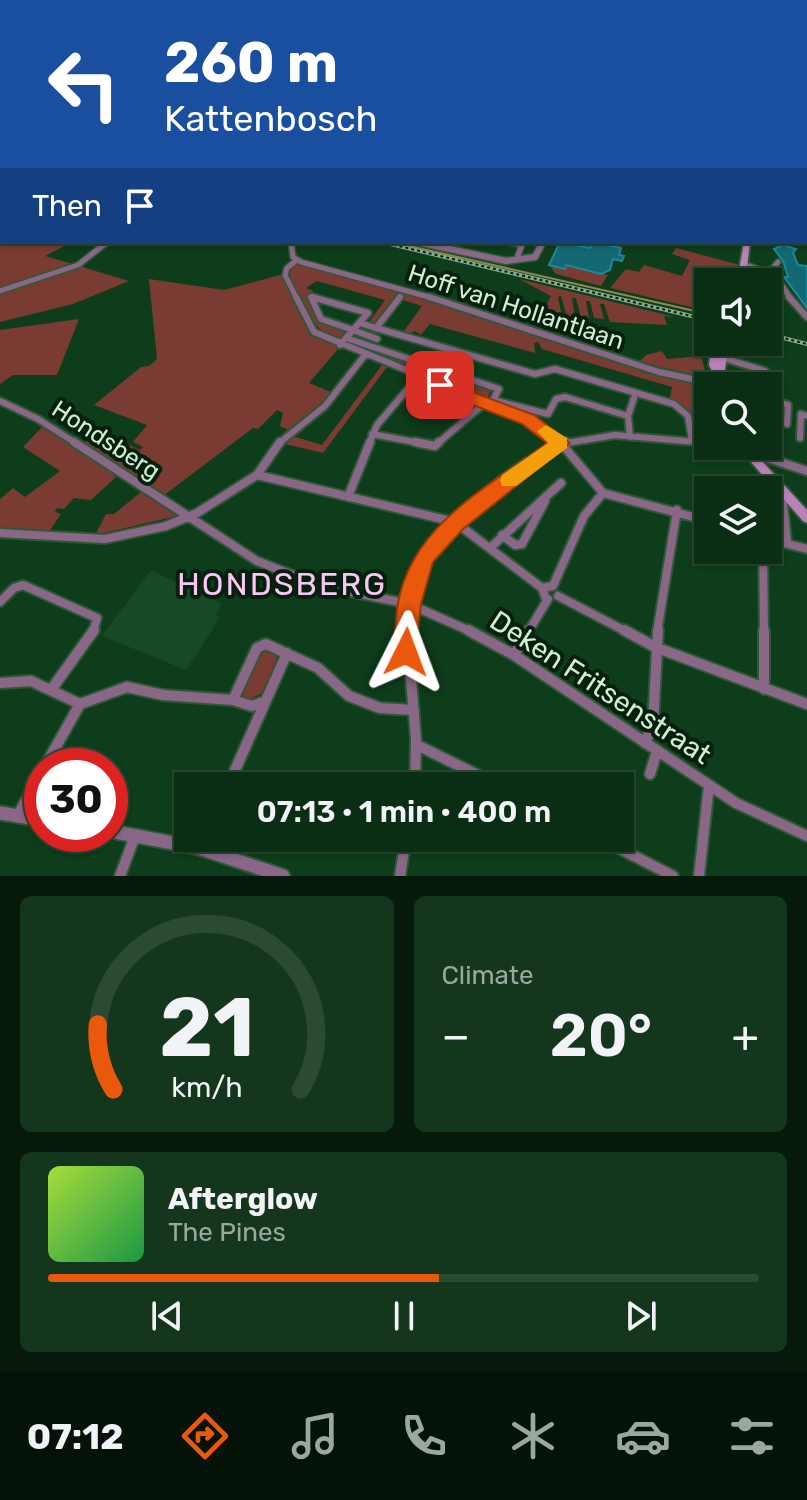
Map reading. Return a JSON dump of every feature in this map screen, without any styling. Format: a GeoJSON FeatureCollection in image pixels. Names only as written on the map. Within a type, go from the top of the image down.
{"type":"FeatureCollection","features":[{"type":"Feature","properties":{"kind":"main road"},"geometry":{"type":"LineString","coordinates":[[742,268],[747,244]]}},
{"type":"Feature","properties":{"kind":"main road"},"geometry":{"type":"LineString","coordinates":[[716,356],[721,372]]}},
{"type":"Feature","properties":{"kind":"main road"},"geometry":{"type":"LineString","coordinates":[[755,460],[807,518]]}},
{"type":"Feature","properties":{"kind":"street"},"geometry":{"type":"LineString","coordinates":[[0,291],[78,265],[105,244]]}},
{"type":"Feature","properties":{"kind":"street"},"geometry":{"type":"LineString","coordinates":[[291,244],[293,262],[285,275],[308,325],[323,338],[418,377],[490,402],[528,420],[561,443],[603,493],[694,516]]}},
{"type":"Feature","properties":{"kind":"street"},"geometry":{"type":"LineString","coordinates":[[517,244],[522,245],[518,255]]}},
{"type":"Feature","properties":{"kind":"street"},"geometry":{"type":"LineString","coordinates":[[441,245],[513,262],[535,257],[542,244]]}},
{"type":"Feature","properties":{"kind":"street","name":"Hoff van Hollantlaan"},"geometry":{"type":"LineString","coordinates":[[293,262],[434,299],[659,372],[694,378]]}},
{"type":"Feature","properties":{"kind":"street"},"geometry":{"type":"LineString","coordinates":[[773,268],[778,262]]}},
{"type":"Feature","properties":{"kind":"street"},"geometry":{"type":"LineString","coordinates":[[743,264],[756,268]]}},
{"type":"Feature","properties":{"kind":"street"},"geometry":{"type":"LineString","coordinates":[[782,287],[807,317]]}},
{"type":"Feature","properties":{"kind":"street"},"geometry":{"type":"LineString","coordinates":[[340,345],[353,330],[360,323],[368,313],[311,297],[321,319],[353,330],[377,339]]}},
{"type":"Feature","properties":{"kind":"street"},"geometry":{"type":"LineString","coordinates":[[376,328],[400,297]]}},
{"type":"Feature","properties":{"kind":"street"},"geometry":{"type":"LineString","coordinates":[[360,323],[535,374],[555,369],[674,404],[688,416],[692,440],[630,437],[561,443],[455,522],[424,557],[409,604],[406,652],[417,745],[416,772]]}},
{"type":"Feature","properties":{"kind":"street"},"geometry":{"type":"LineString","coordinates":[[346,338],[499,389],[490,402],[435,446],[372,434]]}},
{"type":"Feature","properties":{"kind":"street"},"geometry":{"type":"LineString","coordinates":[[0,533],[105,539],[188,518],[257,475],[280,442],[325,406],[365,355]]}},
{"type":"Feature","properties":{"kind":"street"},"geometry":{"type":"LineString","coordinates":[[716,356],[765,372]]}},
{"type":"Feature","properties":{"kind":"street"},"geometry":{"type":"LineString","coordinates":[[348,497],[372,434],[418,377]]}},
{"type":"Feature","properties":{"kind":"street"},"geometry":{"type":"LineString","coordinates":[[490,402],[548,414],[556,399],[565,397],[628,416]]}},
{"type":"Feature","properties":{"kind":"street"},"geometry":{"type":"LineString","coordinates":[[630,437],[628,416],[634,398]]}},
{"type":"Feature","properties":{"kind":"street","name":"Hondsberg"},"geometry":{"type":"LineString","coordinates":[[0,401],[38,419],[188,518]]}},
{"type":"Feature","properties":{"kind":"street"},"geometry":{"type":"LineString","coordinates":[[782,403],[788,405],[787,424]]}},
{"type":"Feature","properties":{"kind":"street"},"geometry":{"type":"LineString","coordinates":[[800,438],[801,414],[807,416]]}},
{"type":"Feature","properties":{"kind":"street"},"geometry":{"type":"LineString","coordinates":[[774,460],[807,471]]}},
{"type":"Feature","properties":{"kind":"street"},"geometry":{"type":"LineString","coordinates":[[257,475],[455,522],[542,588],[546,599]]}},
{"type":"Feature","properties":{"kind":"street"},"geometry":{"type":"LineString","coordinates":[[490,548],[561,483]]}},
{"type":"Feature","properties":{"kind":"street"},"geometry":{"type":"LineString","coordinates":[[553,586],[584,516],[603,493]]}},
{"type":"Feature","properties":{"kind":"street"},"geometry":{"type":"LineString","coordinates":[[502,535],[515,545],[522,544],[548,495]]}},
{"type":"Feature","properties":{"kind":"street"},"geometry":{"type":"LineString","coordinates":[[783,503],[787,541]]}},
{"type":"Feature","properties":{"kind":"street"},"geometry":{"type":"LineString","coordinates":[[645,743],[653,724],[655,647],[677,510]]}},
{"type":"Feature","properties":{"kind":"street","name":"Deken Fritsenstraat"},"geometry":{"type":"LineString","coordinates":[[188,518],[235,549],[281,572],[321,586],[409,604],[514,655],[736,803],[807,836]]}},
{"type":"Feature","properties":{"kind":"street"},"geometry":{"type":"LineString","coordinates":[[782,540],[807,549]]}},
{"type":"Feature","properties":{"kind":"street"},"geometry":{"type":"LineString","coordinates":[[763,564],[764,689]]}},
{"type":"Feature","properties":{"kind":"street"},"geometry":{"type":"LineString","coordinates":[[0,602],[14,588],[23,585],[97,618],[97,627],[51,690]]}},
{"type":"Feature","properties":{"kind":"street"},"geometry":{"type":"LineString","coordinates":[[542,588],[553,586]]}},
{"type":"Feature","properties":{"kind":"street"},"geometry":{"type":"LineString","coordinates":[[553,586],[558,596],[655,647],[807,704]]}},
{"type":"Feature","properties":{"kind":"street"},"geometry":{"type":"LineString","coordinates":[[514,655],[546,599],[558,596]]}},
{"type":"Feature","properties":{"kind":"street"},"geometry":{"type":"LineString","coordinates":[[233,700],[244,672],[261,645],[318,668],[349,696],[380,708],[414,710]]}},
{"type":"Feature","properties":{"kind":"street"},"geometry":{"type":"LineString","coordinates":[[234,772],[287,653]]}},
{"type":"Feature","properties":{"kind":"street"},"geometry":{"type":"LineString","coordinates":[[0,683],[31,681],[80,704]]}},
{"type":"Feature","properties":{"kind":"street"},"geometry":{"type":"LineString","coordinates":[[55,748],[80,704],[127,687],[163,695],[233,700],[252,706],[263,702]]}},
{"type":"Feature","properties":{"kind":"street"},"geometry":{"type":"LineString","coordinates":[[417,745],[472,772]]}},
{"type":"Feature","properties":{"kind":"street"},"geometry":{"type":"LineString","coordinates":[[650,774],[657,751]]}},
{"type":"Feature","properties":{"kind":"street"},"geometry":{"type":"LineString","coordinates":[[699,876],[709,785]]}},
{"type":"Feature","properties":{"kind":"street"},"geometry":{"type":"LineString","coordinates":[[17,816],[24,804]]}},
{"type":"Feature","properties":{"kind":"street"},"geometry":{"type":"LineString","coordinates":[[0,813],[24,817]]}},
{"type":"Feature","properties":{"kind":"street"},"geometry":{"type":"LineString","coordinates":[[128,835],[174,840]]}},
{"type":"Feature","properties":{"kind":"street"},"geometry":{"type":"LineString","coordinates":[[120,876],[135,836]]}},
{"type":"Feature","properties":{"kind":"street"},"geometry":{"type":"LineString","coordinates":[[224,852],[283,876]]}},
{"type":"Feature","properties":{"kind":"street"},"geometry":{"type":"LineString","coordinates":[[400,876],[404,852]]}},
{"type":"Feature","properties":{"kind":"street"},"geometry":{"type":"LineString","coordinates":[[626,852],[673,876]]}},
{"type":"Feature","properties":{"kind":"shaded area"},"geometry":{"type":"Polygon","coordinates":[[[0,244],[68,244],[45,256],[76,265],[0,290],[0,244]]]}},
{"type":"Feature","properties":{"kind":"shaded area"},"geometry":{"type":"Polygon","coordinates":[[[676,248],[740,265],[739,268],[694,268],[694,308],[610,288],[626,269],[639,272],[644,265],[682,276],[690,260],[672,254],[676,248]]]}},
{"type":"Feature","properties":{"kind":"shaded area"},"geometry":{"type":"Polygon","coordinates":[[[299,264],[427,299],[694,382],[694,436],[691,436],[691,416],[669,401],[672,387],[542,349],[538,342],[534,343],[535,353],[430,324],[421,335],[415,331],[401,335],[422,306],[400,299],[403,296],[399,295],[376,324],[369,322],[385,300],[317,281],[306,288],[313,291],[308,300],[318,319],[348,331],[339,342],[320,329],[301,304],[289,272],[293,265],[299,264]]]}},
{"type":"Feature","properties":{"kind":"shaded area"},"geometry":{"type":"Polygon","coordinates":[[[549,265],[565,269],[567,265],[608,275],[601,286],[556,274],[549,265]]]}},
{"type":"Feature","properties":{"kind":"shaded area"},"geometry":{"type":"Polygon","coordinates":[[[79,266],[129,281],[73,304],[0,322],[0,292],[79,266]]]}},
{"type":"Feature","properties":{"kind":"shaded area"},"geometry":{"type":"Polygon","coordinates":[[[284,274],[310,330],[339,348],[309,383],[331,392],[315,410],[288,430],[280,426],[283,413],[277,410],[258,429],[253,428],[163,496],[84,444],[92,438],[117,444],[121,441],[140,450],[143,447],[133,442],[147,425],[94,405],[141,367],[149,366],[157,359],[149,279],[224,290],[284,274]]]}},
{"type":"Feature","properties":{"kind":"shaded area"},"geometry":{"type":"Polygon","coordinates":[[[519,279],[675,317],[664,316],[667,325],[610,322],[604,304],[600,304],[604,319],[594,318],[590,301],[586,301],[589,318],[581,318],[576,298],[572,298],[575,317],[567,317],[561,296],[558,297],[562,317],[542,314],[551,296],[519,279]]]}},
{"type":"Feature","properties":{"kind":"shaded area"},"geometry":{"type":"Polygon","coordinates":[[[79,319],[57,375],[13,375],[0,384],[0,330],[79,319]]]}},
{"type":"Feature","properties":{"kind":"shaded area"},"geometry":{"type":"Polygon","coordinates":[[[348,342],[491,390],[486,401],[345,345],[348,342]]]}},
{"type":"Feature","properties":{"kind":"shaded area"},"geometry":{"type":"Polygon","coordinates":[[[662,351],[667,359],[701,356],[705,372],[694,372],[694,375],[639,362],[646,355],[662,351]]]}},
{"type":"Feature","properties":{"kind":"shaded area"},"geometry":{"type":"Polygon","coordinates":[[[382,365],[387,367],[323,453],[281,443],[289,435],[322,445],[382,365]]]}},
{"type":"Feature","properties":{"kind":"shaded area"},"geometry":{"type":"Polygon","coordinates":[[[43,426],[117,476],[91,500],[74,498],[64,509],[57,508],[55,512],[61,514],[49,532],[0,529],[0,499],[13,488],[25,497],[60,471],[23,447],[43,426]]]}},
{"type":"Feature","properties":{"kind":"shaded area"},"geometry":{"type":"Polygon","coordinates":[[[141,492],[177,516],[95,535],[106,514],[114,514],[141,492]]]}},
{"type":"Feature","properties":{"kind":"shaded area"},"geometry":{"type":"Polygon","coordinates":[[[151,570],[222,604],[216,615],[220,618],[186,670],[102,636],[151,570]]]}},
{"type":"Feature","properties":{"kind":"shaded area"},"geometry":{"type":"Polygon","coordinates":[[[262,647],[276,654],[277,662],[261,694],[247,700],[241,693],[262,647]]]}},
{"type":"Feature","properties":{"kind":"building"},"geometry":{"type":"Polygon","coordinates":[[[559,244],[590,248],[592,244],[602,244],[621,248],[619,255],[624,256],[622,261],[613,259],[610,270],[601,274],[566,265],[565,269],[549,265],[559,244]]]}},
{"type":"Feature","properties":{"kind":"building"},"geometry":{"type":"Polygon","coordinates":[[[783,245],[796,249],[793,253],[798,265],[807,266],[807,308],[784,277],[788,277],[783,261],[774,249],[783,245]]]}},
{"type":"Feature","properties":{"kind":"waterway"},"geometry":{"type":"LineString","coordinates":[[401,244],[694,311]]}},
{"type":"Feature","properties":{"kind":"railway"},"geometry":{"type":"LineString","coordinates":[[390,244],[694,317]]}},
{"type":"Feature","properties":{"kind":"railway"},"geometry":{"type":"LineString","coordinates":[[782,338],[807,344]]}},
{"type":"Feature","properties":{"kind":"slow traffic"},"geometry":{"type":"LineString","coordinates":[[509,480],[561,443],[546,431]]}},
{"type":"Feature","properties":{"kind":"district","name":"HONDSBERG"},"geometry":{"type":"Point","coordinates":[282,584]}},
{"type":"Feature","properties":{"kind":"route"},"geometry":{"type":"LineString","coordinates":[[406,652],[409,604],[424,557],[455,522],[561,443],[528,420],[440,385]]}}]}
